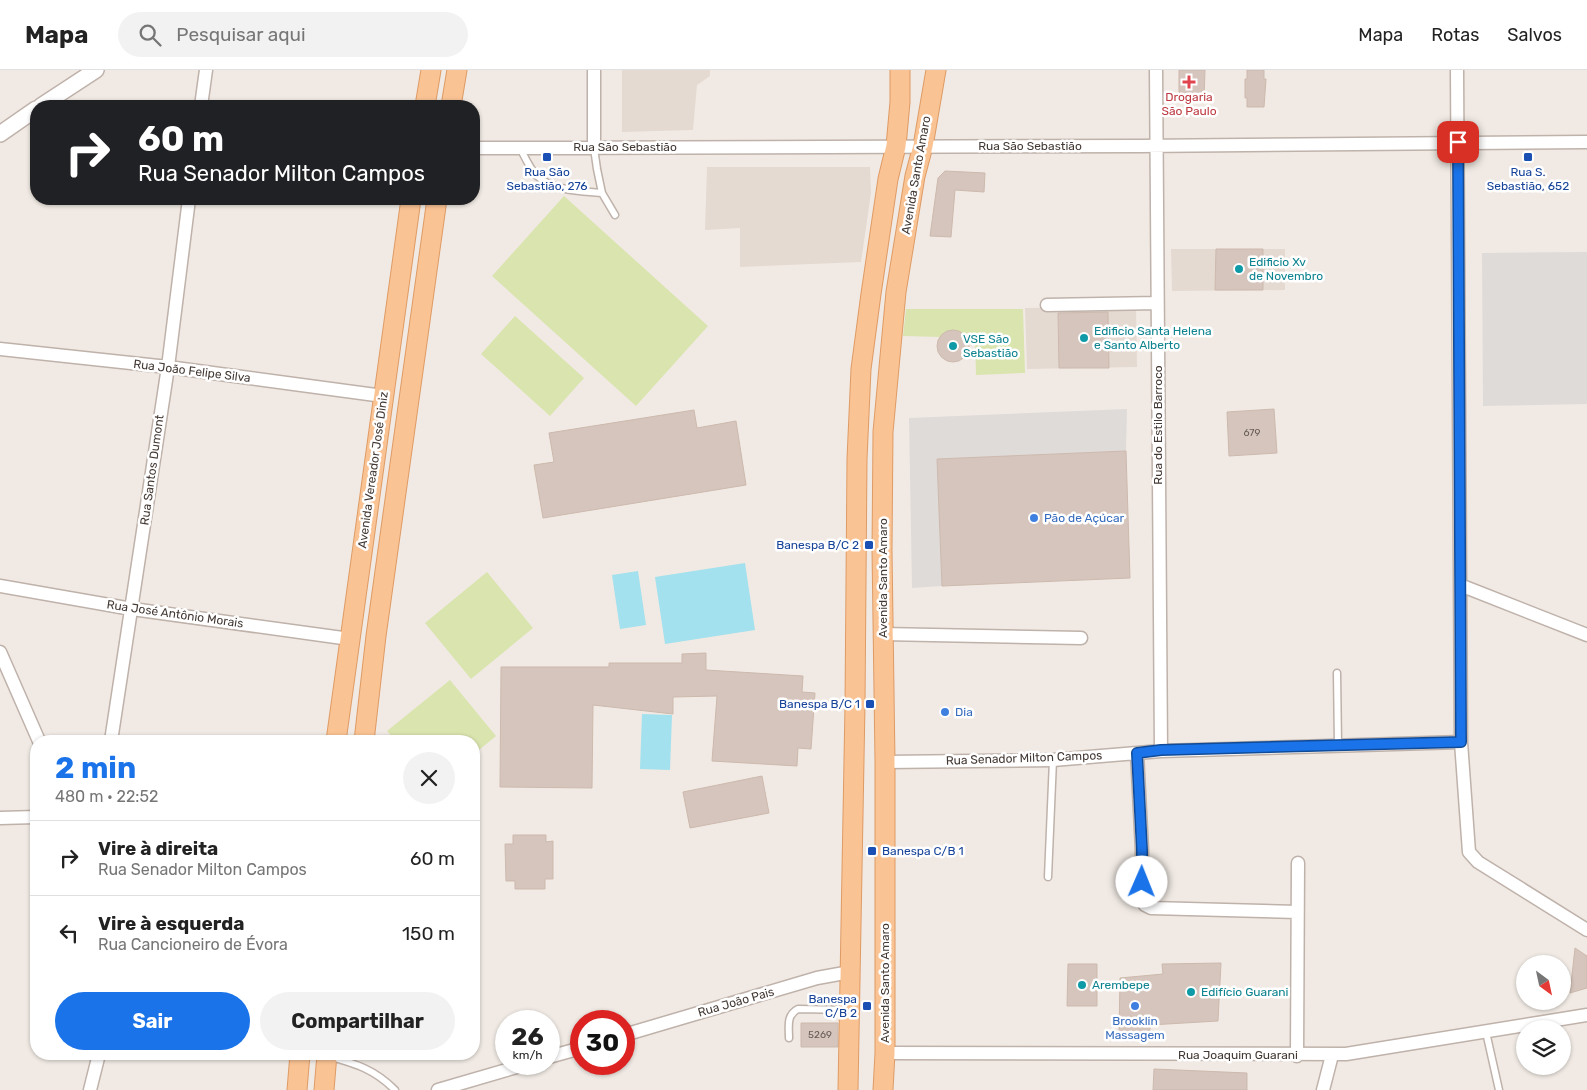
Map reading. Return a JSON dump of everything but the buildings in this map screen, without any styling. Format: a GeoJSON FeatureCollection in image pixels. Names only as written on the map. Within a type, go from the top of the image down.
{"type":"FeatureCollection","features":[{"type":"Feature","properties":{"kind":"main road"},"geometry":{"type":"LineString","coordinates":[[426,100],[431,70]]}},
{"type":"Feature","properties":{"kind":"main road"},"geometry":{"type":"LineString","coordinates":[[452,100],[457,70]]}},
{"type":"Feature","properties":{"kind":"main road","name":"Avenida Santo Amaro"},"geometry":{"type":"LineString","coordinates":[[848,1090],[857,459],[861,369],[888,179],[896,146],[900,102],[900,70]]}},
{"type":"Feature","properties":{"kind":"main road","name":"Avenida Santo Amaro"},"geometry":{"type":"LineString","coordinates":[[883,1090],[885,1053],[885,762],[883,432],[896,292],[915,176],[923,146],[936,70]]}},
{"type":"Feature","properties":{"kind":"main road","name":"Avenida Vereador José Diniz"},"geometry":{"type":"LineString","coordinates":[[337,735],[410,205]]}},
{"type":"Feature","properties":{"kind":"main road","name":"Avenida Vereador José Diniz"},"geometry":{"type":"LineString","coordinates":[[365,735],[376,636],[436,205]]}},
{"type":"Feature","properties":{"kind":"main road"},"geometry":{"type":"LineString","coordinates":[[297,1090],[300,1060]]}},
{"type":"Feature","properties":{"kind":"main road"},"geometry":{"type":"LineString","coordinates":[[324,1090],[326,1060]]}},
{"type":"Feature","properties":{"kind":"street"},"geometry":{"type":"LineString","coordinates":[[52,100],[96,70]]}},
{"type":"Feature","properties":{"kind":"street"},"geometry":{"type":"LineString","coordinates":[[202,100],[206,70]]}},
{"type":"Feature","properties":{"kind":"street"},"geometry":{"type":"LineString","coordinates":[[594,70],[594,148]]}},
{"type":"Feature","properties":{"kind":"street","name":"Rua do Estilo Barroco"},"geometry":{"type":"LineString","coordinates":[[1156,70],[1161,750]]}},
{"type":"Feature","properties":{"kind":"street"},"geometry":{"type":"LineString","coordinates":[[1457,70],[1461,742],[1469,852],[1478,862],[1587,930]]}},
{"type":"Feature","properties":{"kind":"street"},"geometry":{"type":"LineString","coordinates":[[0,134],[30,115]]}},
{"type":"Feature","properties":{"kind":"street","name":"Rua São Sebastião"},"geometry":{"type":"LineString","coordinates":[[480,148],[1156,146],[1587,142]]}},
{"type":"Feature","properties":{"kind":"street","name":"Rua Santos Dumont"},"geometry":{"type":"LineString","coordinates":[[112,735],[168,367],[188,205]]}},
{"type":"Feature","properties":{"kind":"street"},"geometry":{"type":"LineString","coordinates":[[1047,305],[1157,303]]}},
{"type":"Feature","properties":{"kind":"street","name":"Rua João Felipe Silva"},"geometry":{"type":"LineString","coordinates":[[0,349],[168,367],[383,396]]}},
{"type":"Feature","properties":{"kind":"street"},"geometry":{"type":"LineString","coordinates":[[1460,585],[1586,631]]}},
{"type":"Feature","properties":{"kind":"street","name":"Rua José Antônio Morais"},"geometry":{"type":"LineString","coordinates":[[0,586],[132,608],[350,639]]}},
{"type":"Feature","properties":{"kind":"street"},"geometry":{"type":"LineString","coordinates":[[883,634],[1081,638]]}},
{"type":"Feature","properties":{"kind":"street"},"geometry":{"type":"LineString","coordinates":[[0,652],[35,735]]}},
{"type":"Feature","properties":{"kind":"street","name":"Rua Senador Milton Campos"},"geometry":{"type":"LineString","coordinates":[[885,762],[1053,760],[1161,750],[1461,742]]}},
{"type":"Feature","properties":{"kind":"street"},"geometry":{"type":"LineString","coordinates":[[1137,753],[1142,850],[1141,899],[1145,905],[1160,908],[1297,912]]}},
{"type":"Feature","properties":{"kind":"street"},"geometry":{"type":"LineString","coordinates":[[0,818],[30,817]]}},
{"type":"Feature","properties":{"kind":"street"},"geometry":{"type":"LineString","coordinates":[[1297,1056],[1298,863]]}},
{"type":"Feature","properties":{"kind":"street","name":"Rua João Pais"},"geometry":{"type":"LineString","coordinates":[[635,1032],[817,978],[850,972]]}},
{"type":"Feature","properties":{"kind":"street","name":"Rua Joaquim Guarani"},"geometry":{"type":"LineString","coordinates":[[885,1053],[1332,1055],[1587,1015]]}},
{"type":"Feature","properties":{"kind":"street"},"geometry":{"type":"LineString","coordinates":[[1323,1090],[1332,1055]]}},
{"type":"Feature","properties":{"kind":"street"},"geometry":{"type":"LineString","coordinates":[[90,1090],[98,1060]]}},
{"type":"Feature","properties":{"kind":"street"},"geometry":{"type":"LineString","coordinates":[[438,1090],[495,1073]]}},
{"type":"Feature","properties":{"kind":"lane"},"geometry":{"type":"LineString","coordinates":[[520,148],[527,164],[537,176],[553,185],[578,191],[602,193]]}},
{"type":"Feature","properties":{"kind":"lane"},"geometry":{"type":"LineString","coordinates":[[594,148],[602,193],[615,214]]}},
{"type":"Feature","properties":{"kind":"lane"},"geometry":{"type":"LineString","coordinates":[[1338,673],[1338,746]]}},
{"type":"Feature","properties":{"kind":"lane"},"geometry":{"type":"LineString","coordinates":[[1048,877],[1053,760]]}},
{"type":"Feature","properties":{"kind":"lane"},"geometry":{"type":"LineString","coordinates":[[789,1038],[789,1017],[792,1012],[798,1009],[849,1010]]}},
{"type":"Feature","properties":{"kind":"lane"},"geometry":{"type":"LineString","coordinates":[[1486,1032],[1499,1090]]}},
{"type":"Feature","properties":{"kind":"lane"},"geometry":{"type":"LineString","coordinates":[[345,1060],[363,1066],[384,1079],[395,1090]]}},
{"type":"Feature","properties":{"kind":"shaded area"},"geometry":{"type":"Polygon","coordinates":[[[622,70],[710,70],[710,76],[697,85],[693,130],[622,132],[622,70]]]}},
{"type":"Feature","properties":{"kind":"shaded area"},"geometry":{"type":"Polygon","coordinates":[[[707,167],[870,167],[871,193],[861,262],[740,267],[740,228],[705,230],[707,167]]]}},
{"type":"Feature","properties":{"kind":"shaded area"},"geometry":{"type":"Polygon","coordinates":[[[1171,249],[1285,249],[1285,290],[1172,291],[1171,249]]]}},
{"type":"Feature","properties":{"kind":"shaded area"},"geometry":{"type":"Polygon","coordinates":[[[1587,252],[1587,404],[1483,406],[1482,253],[1587,252]]]}},
{"type":"Feature","properties":{"kind":"shaded area"},"geometry":{"type":"Polygon","coordinates":[[[1136,306],[1137,367],[1027,369],[1025,308],[1136,306]]]}},
{"type":"Feature","properties":{"kind":"shaded area"},"geometry":{"type":"Polygon","coordinates":[[[1127,409],[1126,451],[938,459],[942,586],[912,588],[909,418],[1127,409]]]}},
{"type":"Feature","properties":{"kind":"green space"},"geometry":{"type":"Polygon","coordinates":[[[564,196],[708,326],[636,406],[492,276],[564,196]]]}},
{"type":"Feature","properties":{"kind":"green space"},"geometry":{"type":"Polygon","coordinates":[[[906,309],[1023,309],[1025,373],[976,375],[975,338],[967,338],[963,334],[954,331],[946,333],[941,337],[903,336],[906,309]]]}},
{"type":"Feature","properties":{"kind":"green space"},"geometry":{"type":"Polygon","coordinates":[[[515,316],[584,378],[550,416],[481,354],[515,316]]]}},
{"type":"Feature","properties":{"kind":"green space"},"geometry":{"type":"Polygon","coordinates":[[[487,572],[533,628],[471,679],[425,623],[487,572]]]}},
{"type":"Feature","properties":{"kind":"green space"},"geometry":{"type":"Polygon","coordinates":[[[450,680],[496,736],[480,749],[480,735],[391,735],[387,731],[450,680]]]}},
{"type":"Feature","properties":{"kind":"water"},"geometry":{"type":"Polygon","coordinates":[[[745,563],[755,630],[665,644],[655,577],[745,563]]]}},
{"type":"Feature","properties":{"kind":"water"},"geometry":{"type":"Polygon","coordinates":[[[638,571],[646,625],[620,629],[612,575],[638,571]]]}},
{"type":"Feature","properties":{"kind":"water"},"geometry":{"type":"Polygon","coordinates":[[[642,714],[672,715],[670,770],[640,769],[642,714]]]}},
{"type":"Feature","properties":{"kind":"place","name":"Drogaria São Paulo"},"geometry":{"type":"Point","coordinates":[1189,82]}},
{"type":"Feature","properties":{"kind":"place","name":"Rua São Sebastião, 276"},"geometry":{"type":"Point","coordinates":[547,157]}},
{"type":"Feature","properties":{"kind":"place","name":"Rua S. Sebastião, 652"},"geometry":{"type":"Point","coordinates":[1528,157]}},
{"type":"Feature","properties":{"kind":"place","name":"Edificio Xv de Novembro"},"geometry":{"type":"Point","coordinates":[1239,269]}},
{"type":"Feature","properties":{"kind":"place","name":"Edificio Santa Helena e Santo Alberto"},"geometry":{"type":"Point","coordinates":[1084,338]}},
{"type":"Feature","properties":{"kind":"place","name":"VSE São Sebastião"},"geometry":{"type":"Point","coordinates":[953,346]}},
{"type":"Feature","properties":{"kind":"place","name":"Pão de Açúcar"},"geometry":{"type":"Point","coordinates":[1034,518]}},
{"type":"Feature","properties":{"kind":"place","name":"Banespa B/C 2"},"geometry":{"type":"Point","coordinates":[869,545]}},
{"type":"Feature","properties":{"kind":"place","name":"Banespa B/C 1"},"geometry":{"type":"Point","coordinates":[870,704]}},
{"type":"Feature","properties":{"kind":"place","name":"Dia"},"geometry":{"type":"Point","coordinates":[945,712]}},
{"type":"Feature","properties":{"kind":"place","name":"Banespa C/B 1"},"geometry":{"type":"Point","coordinates":[872,851]}},
{"type":"Feature","properties":{"kind":"place","name":"Arembepe"},"geometry":{"type":"Point","coordinates":[1082,985]}},
{"type":"Feature","properties":{"kind":"place","name":"Edifício Guarani"},"geometry":{"type":"Point","coordinates":[1191,992]}},
{"type":"Feature","properties":{"kind":"place","name":"Banespa C/B 2"},"geometry":{"type":"Point","coordinates":[867,1006]}},
{"type":"Feature","properties":{"kind":"place","name":"Brooklin Massagem"},"geometry":{"type":"Point","coordinates":[1135,1006]}},
{"type":"Feature","properties":{"kind":"route"},"geometry":{"type":"LineString","coordinates":[[1142,882],[1137,753],[1161,750],[1461,742],[1458,142]]}}]}
